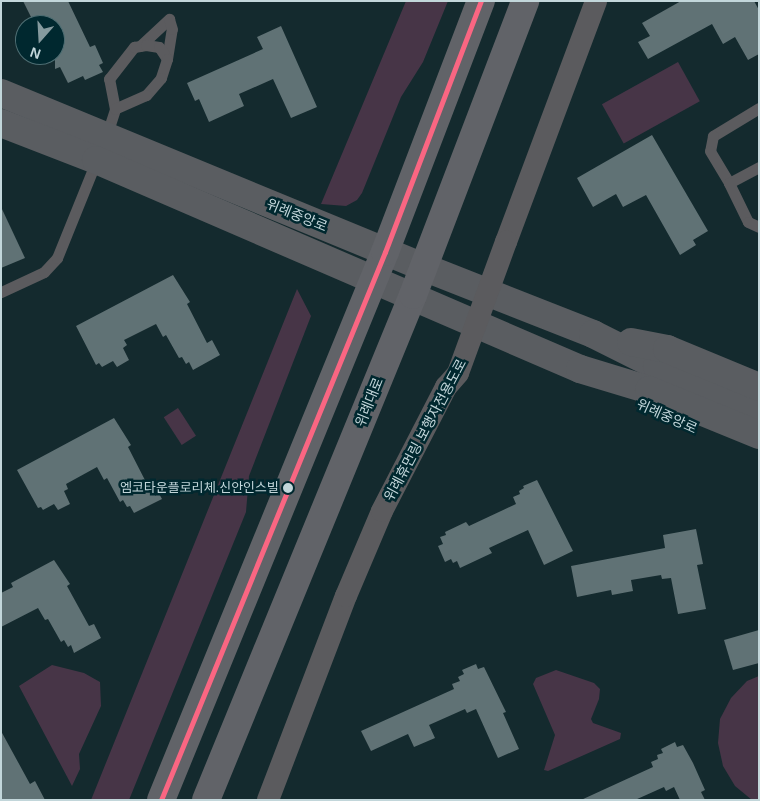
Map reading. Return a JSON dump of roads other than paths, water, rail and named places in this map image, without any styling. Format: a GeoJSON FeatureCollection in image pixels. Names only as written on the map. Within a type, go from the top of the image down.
{"type":"FeatureCollection","features":[{"type":"Feature","properties":{"kind":"main road"},"geometry":{"type":"LineString","coordinates":[[161,800],[385,252],[481,1]]}},
{"type":"Feature","properties":{"kind":"main road","name":"위례대로"},"geometry":{"type":"LineString","coordinates":[[206,800],[413,295],[526,1]]}},
{"type":"Feature","properties":{"kind":"main road","name":"위례중앙로"},"geometry":{"type":"LineString","coordinates":[[1,93],[101,148],[374,278],[580,369],[646,408],[759,455]]}},
{"type":"Feature","properties":{"kind":"main road","name":"위례중앙로"},"geometry":{"type":"LineString","coordinates":[[1,123],[101,148],[385,252],[593,334],[658,366],[759,408]]}},
{"type":"Feature","properties":{"kind":"main road","name":"위례중앙로"},"geometry":{"type":"LineString","coordinates":[[593,334],[667,349],[759,387]]}},
{"type":"Feature","properties":{"kind":"main road","name":"위례중앙로"},"geometry":{"type":"LineString","coordinates":[[580,369],[649,390],[759,435]]}},
{"type":"Feature","properties":{"kind":"street","name":"위례휴먼링 보행자전용도로"},"geometry":{"type":"LineString","coordinates":[[268,800],[346,596],[382,511],[446,387],[458,373],[596,1]]}},
{"type":"Feature","properties":{"kind":"lane"},"geometry":{"type":"LineString","coordinates":[[115,109],[146,94],[161,78],[167,59],[172,29],[169,19],[140,46]]}},
{"type":"Feature","properties":{"kind":"lane"},"geometry":{"type":"LineString","coordinates":[[1,292],[44,272],[57,258],[115,109],[109,79],[134,47],[159,47],[167,59]]}},
{"type":"Feature","properties":{"kind":"lane"},"geometry":{"type":"LineString","coordinates":[[759,108],[713,136],[710,151],[729,183],[748,222],[759,227]]}},
{"type":"Feature","properties":{"kind":"lane"},"geometry":{"type":"LineString","coordinates":[[729,183],[759,167]]}},
{"type":"Feature","properties":{"kind":"place","name":"엠코타운플로리체.신안인스빌"},"geometry":{"type":"Point","coordinates":[288,488]}}]}
